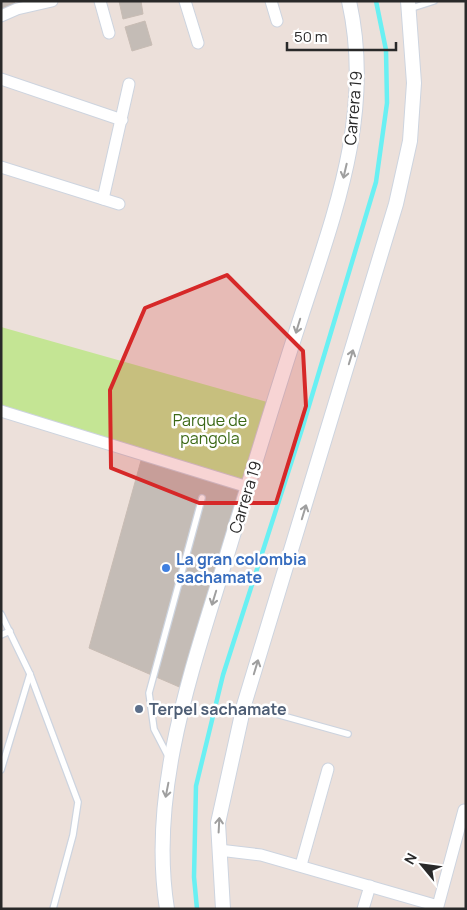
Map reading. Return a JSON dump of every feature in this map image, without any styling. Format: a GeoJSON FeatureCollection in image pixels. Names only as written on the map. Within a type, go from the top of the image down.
{"type":"FeatureCollection","features":[{"type":"Feature","properties":{"kind":"street"},"geometry":{"type":"LineString","coordinates":[[1,16],[17,9],[52,1]]}},
{"type":"Feature","properties":{"kind":"street"},"geometry":{"type":"LineString","coordinates":[[100,1],[109,33]]}},
{"type":"Feature","properties":{"kind":"street"},"geometry":{"type":"LineString","coordinates":[[185,1],[198,43]]}},
{"type":"Feature","properties":{"kind":"street"},"geometry":{"type":"LineString","coordinates":[[271,1],[277,21]]}},
{"type":"Feature","properties":{"kind":"street","name":"Carrera 19"},"geometry":{"type":"LineString","coordinates":[[167,909],[164,886],[164,803],[186,690],[335,216],[353,138],[358,81],[357,41],[349,1]]}},
{"type":"Feature","properties":{"kind":"street"},"geometry":{"type":"LineString","coordinates":[[222,909],[218,823],[244,705],[396,204],[410,141],[414,83],[408,5]]}},
{"type":"Feature","properties":{"kind":"street"},"geometry":{"type":"LineString","coordinates":[[1,78],[122,120]]}},
{"type":"Feature","properties":{"kind":"street"},"geometry":{"type":"LineString","coordinates":[[103,199],[130,84]]}},
{"type":"Feature","properties":{"kind":"street"},"geometry":{"type":"LineString","coordinates":[[1,167],[120,204]]}},
{"type":"Feature","properties":{"kind":"street"},"geometry":{"type":"LineString","coordinates":[[1,411],[248,488]]}},
{"type":"Feature","properties":{"kind":"street"},"geometry":{"type":"LineString","coordinates":[[301,865],[328,769]]}},
{"type":"Feature","properties":{"kind":"street"},"geometry":{"type":"LineString","coordinates":[[219,850],[261,855],[301,865],[438,907],[464,810]]}},
{"type":"Feature","properties":{"kind":"street"},"geometry":{"type":"LineString","coordinates":[[363,909],[370,886]]}},
{"type":"Feature","properties":{"kind":"lane"},"geometry":{"type":"LineString","coordinates":[[408,5],[434,1]]}},
{"type":"Feature","properties":{"kind":"lane"},"geometry":{"type":"LineString","coordinates":[[172,765],[154,730],[149,693],[202,498]]}},
{"type":"Feature","properties":{"kind":"lane"},"geometry":{"type":"LineString","coordinates":[[1,614],[30,674],[78,802],[73,835],[53,909]]}},
{"type":"Feature","properties":{"kind":"lane"},"geometry":{"type":"LineString","coordinates":[[1,634],[10,631]]}},
{"type":"Feature","properties":{"kind":"lane"},"geometry":{"type":"LineString","coordinates":[[1,770],[30,674]]}},
{"type":"Feature","properties":{"kind":"lane"},"geometry":{"type":"LineString","coordinates":[[244,705],[348,734]]}},
{"type":"Feature","properties":{"kind":"highlighted area"},"geometry":{"type":"Polygon","coordinates":[[[227,275],[303,351],[306,406],[276,503],[199,503],[111,468],[110,390],[145,308],[227,275]]]}},
{"type":"Feature","properties":{"kind":"green space","name":"Parque de pangola"},"geometry":{"type":"Polygon","coordinates":[[[1,327],[274,404],[245,484],[1,409],[1,327]]]}},
{"type":"Feature","properties":{"kind":"building"},"geometry":{"type":"Polygon","coordinates":[[[1,1],[14,1],[15,4],[1,9],[1,1]]]}},
{"type":"Feature","properties":{"kind":"building"},"geometry":{"type":"Polygon","coordinates":[[[119,1],[141,1],[143,14],[123,19],[119,1]]]}},
{"type":"Feature","properties":{"kind":"building"},"geometry":{"type":"Polygon","coordinates":[[[145,21],[152,45],[132,51],[125,27],[145,21]]]}},
{"type":"Feature","properties":{"kind":"building","name":"La gran colombia sachamate"},"geometry":{"type":"Polygon","coordinates":[[[142,457],[245,489],[184,689],[89,648],[142,457]]]}},
{"type":"Feature","properties":{"kind":"waterway"},"geometry":{"type":"LineString","coordinates":[[197,909],[194,877],[196,786],[223,675],[302,429],[376,182],[387,103],[386,50],[376,1]]}},
{"type":"Feature","properties":{"kind":"place","name":"La gran colombia sachamate"},"geometry":{"type":"Point","coordinates":[166,568]}},
{"type":"Feature","properties":{"kind":"place","name":"Terpel sachamate"},"geometry":{"type":"Point","coordinates":[139,709]}}]}
